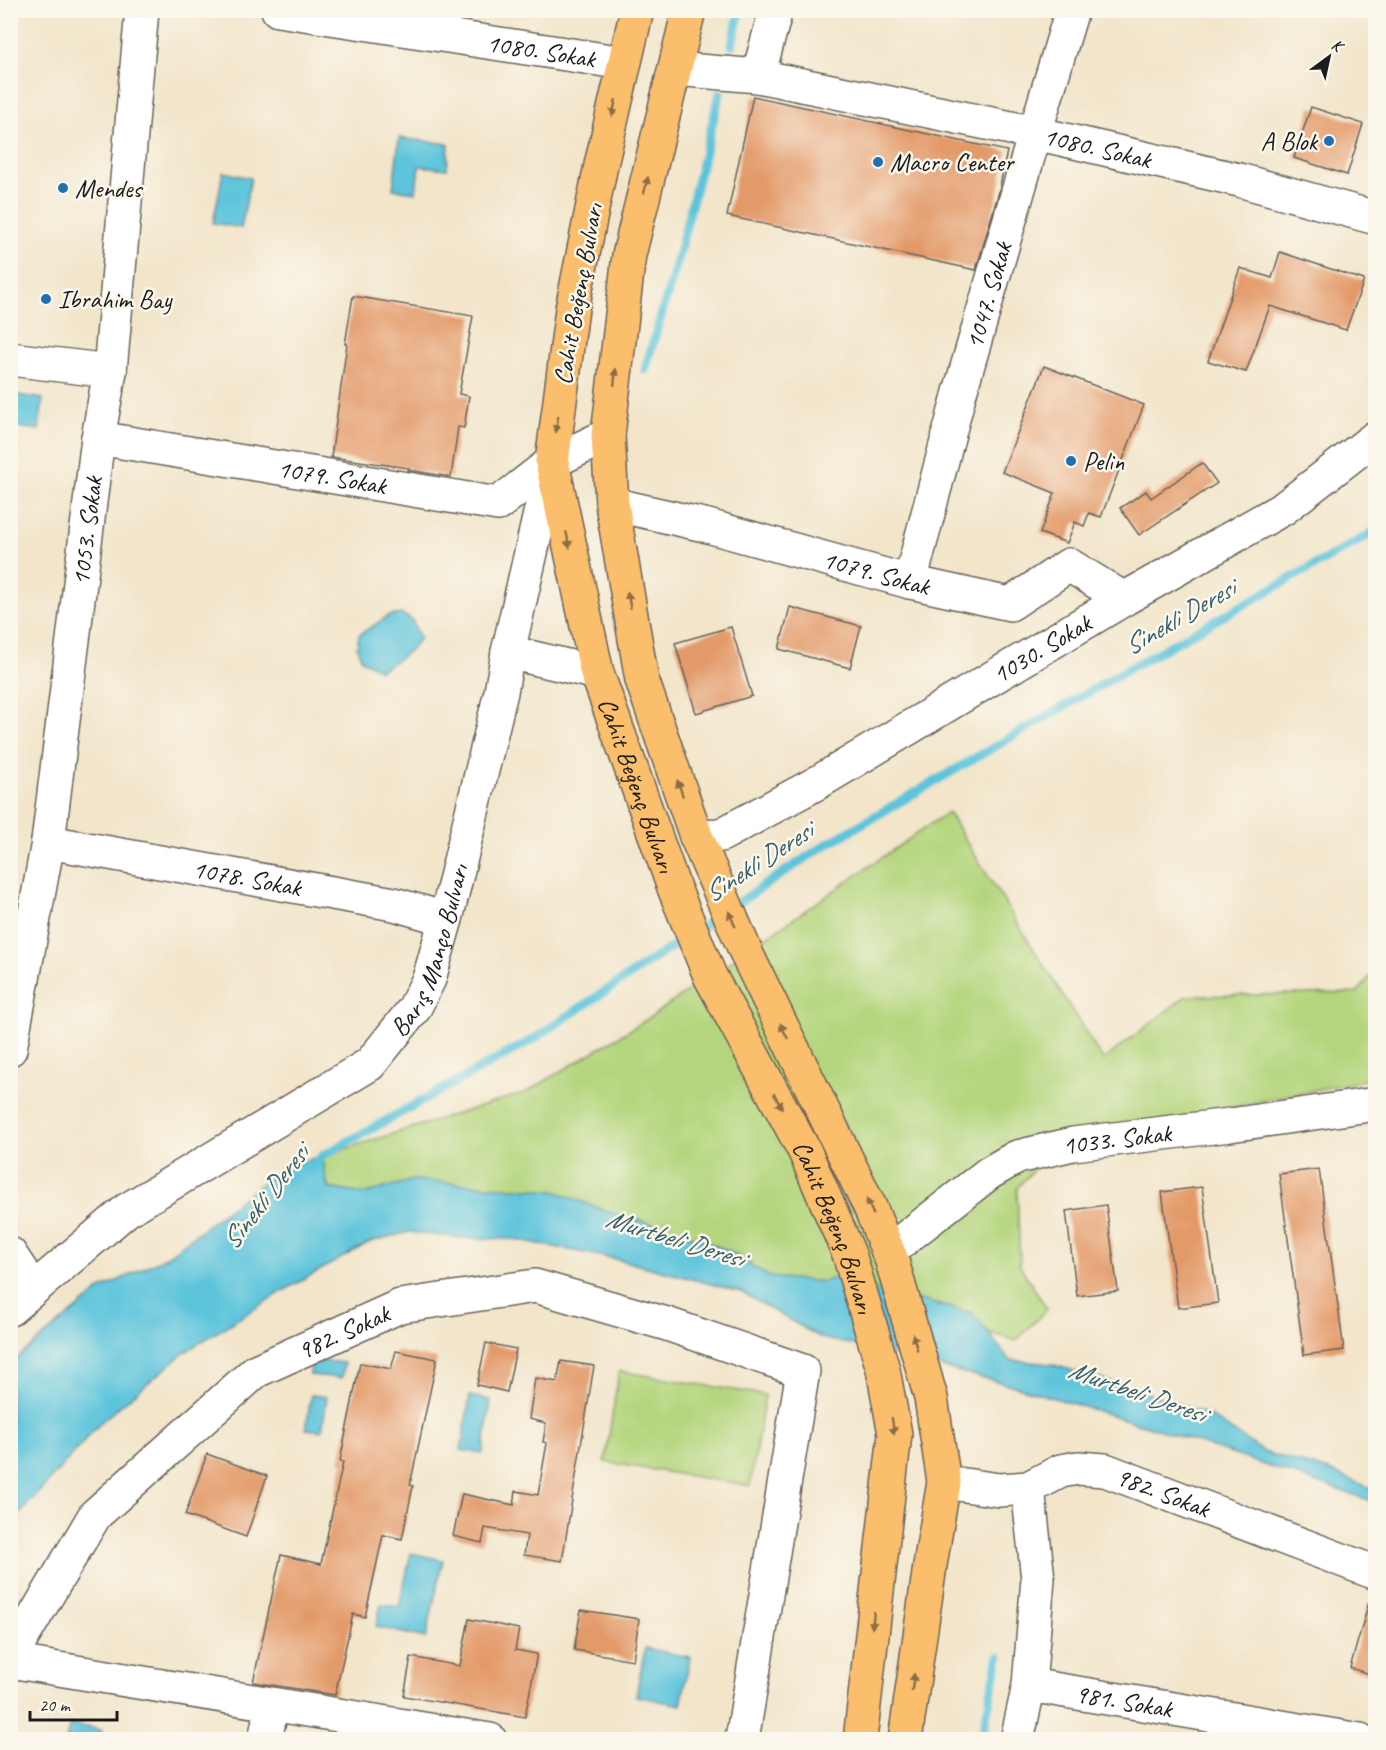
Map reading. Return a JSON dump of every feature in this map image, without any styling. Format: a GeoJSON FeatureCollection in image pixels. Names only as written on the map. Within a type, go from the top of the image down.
{"type":"FeatureCollection","features":[{"type":"Feature","properties":{"kind":"main road","name":"Cahit Beğenç Bulvarı"},"geometry":{"type":"LineString","coordinates":[[637,10],[572,309],[552,462],[597,673],[681,905],[710,976],[806,1152],[849,1254],[883,1369],[895,1434],[860,1740]]}},
{"type":"Feature","properties":{"kind":"main road","name":"Cahit Beğenç Bulvarı"},"geometry":{"type":"LineString","coordinates":[[688,10],[629,255],[608,435],[612,504],[642,680],[696,836],[748,957],[870,1208],[890,1256],[931,1398],[944,1482],[930,1559],[905,1740]]}},
{"type":"Feature","properties":{"kind":"street","name":"1053. Sokak"},"geometry":{"type":"LineString","coordinates":[[10,1050],[48,842],[98,438],[110,371],[142,10]]}},
{"type":"Feature","properties":{"kind":"street","name":"1080. Sokak"},"geometry":{"type":"LineString","coordinates":[[278,10],[624,63]]}},
{"type":"Feature","properties":{"kind":"street"},"geometry":{"type":"LineString","coordinates":[[758,76],[776,10]]}},
{"type":"Feature","properties":{"kind":"street","name":"1047. Sokak"},"geometry":{"type":"LineString","coordinates":[[910,582],[960,392],[1072,10]]}},
{"type":"Feature","properties":{"kind":"street","name":"1080. Sokak"},"geometry":{"type":"LineString","coordinates":[[675,69],[758,76],[1035,133],[1239,180],[1376,218]]}},
{"type":"Feature","properties":{"kind":"street"},"geometry":{"type":"LineString","coordinates":[[10,359],[110,371]]}},
{"type":"Feature","properties":{"kind":"street"},"geometry":{"type":"LineString","coordinates":[[552,462],[608,435]]}},
{"type":"Feature","properties":{"kind":"street","name":"1030. Sokak"},"geometry":{"type":"LineString","coordinates":[[696,836],[721,835],[817,783],[1124,599],[1284,508],[1376,437]]}},
{"type":"Feature","properties":{"kind":"street","name":"1079. Sokak"},"geometry":{"type":"LineString","coordinates":[[98,438],[498,504],[552,462]]}},
{"type":"Feature","properties":{"kind":"street","name":"Barış Manço Bulvarı"},"geometry":{"type":"LineString","coordinates":[[22,1299],[127,1210],[370,1064],[414,1009],[429,979],[446,919],[501,692],[508,652],[552,462]]}},
{"type":"Feature","properties":{"kind":"street","name":"1079. Sokak"},"geometry":{"type":"LineString","coordinates":[[612,504],[704,525],[910,582],[1010,604],[1070,565],[1124,599]]}},
{"type":"Feature","properties":{"kind":"street"},"geometry":{"type":"LineString","coordinates":[[508,652],[597,673]]}},
{"type":"Feature","properties":{"kind":"street","name":"1078. Sokak"},"geometry":{"type":"LineString","coordinates":[[48,842],[394,904],[446,919]]}},
{"type":"Feature","properties":{"kind":"street","name":"1033. Sokak"},"geometry":{"type":"LineString","coordinates":[[890,1256],[989,1173],[1017,1157],[1073,1144],[1376,1104]]}},
{"type":"Feature","properties":{"kind":"street"},"geometry":{"type":"LineString","coordinates":[[10,1254],[22,1299]]}},
{"type":"Feature","properties":{"kind":"street","name":"982. Sokak"},"geometry":{"type":"LineString","coordinates":[[10,1659],[95,1515],[256,1371],[400,1306],[535,1286],[666,1324],[803,1371],[742,1740]]}},
{"type":"Feature","properties":{"kind":"street","name":"982. Sokak"},"geometry":{"type":"LineString","coordinates":[[944,1482],[999,1490],[1028,1488],[1061,1471],[1078,1468],[1106,1470],[1376,1573]]}},
{"type":"Feature","properties":{"kind":"street"},"geometry":{"type":"LineString","coordinates":[[1017,1740],[1029,1685],[1038,1579],[1028,1488]]}},
{"type":"Feature","properties":{"kind":"street"},"geometry":{"type":"LineString","coordinates":[[10,1659],[490,1740]]}},
{"type":"Feature","properties":{"kind":"street","name":"981. Sokak"},"geometry":{"type":"LineString","coordinates":[[1029,1685],[1360,1740]]}},
{"type":"Feature","properties":{"kind":"street"},"geometry":{"type":"LineString","coordinates":[[265,1740],[272,1705]]}},
{"type":"Feature","properties":{"kind":"green space"},"geometry":{"type":"Polygon","coordinates":[[[948,812],[1103,1060],[1186,996],[1357,993],[1375,970],[1375,1078],[1055,1145],[1017,1188],[1020,1266],[1047,1309],[1016,1341],[824,1282],[769,1277],[731,1252],[684,1233],[608,1212],[554,1191],[413,1180],[364,1194],[328,1188],[322,1156],[527,1092],[646,1020],[948,812]]]}},
{"type":"Feature","properties":{"kind":"green space"},"geometry":{"type":"Polygon","coordinates":[[[619,1371],[765,1395],[750,1486],[605,1462],[619,1371]]]}},
{"type":"Feature","properties":{"kind":"water"},"geometry":{"type":"Polygon","coordinates":[[[399,138],[449,144],[447,169],[419,166],[416,192],[393,189],[399,138]]]}},
{"type":"Feature","properties":{"kind":"water"},"geometry":{"type":"Polygon","coordinates":[[[223,172],[251,178],[241,228],[213,223],[223,172]]]}},
{"type":"Feature","properties":{"kind":"water"},"geometry":{"type":"Polygon","coordinates":[[[11,394],[43,399],[39,430],[11,426],[11,394]]]}},
{"type":"Feature","properties":{"kind":"water"},"geometry":{"type":"Polygon","coordinates":[[[402,614],[412,620],[420,638],[412,648],[380,670],[362,660],[357,648],[359,635],[388,616],[402,614]]]}},
{"type":"Feature","properties":{"kind":"water","name":"Murtbeli Deresi"},"geometry":{"type":"Polygon","coordinates":[[[322,1156],[328,1188],[364,1194],[413,1180],[554,1191],[608,1212],[684,1233],[731,1252],[769,1277],[824,1282],[833,1278],[972,1313],[1010,1360],[1051,1364],[1160,1397],[1210,1416],[1264,1452],[1329,1471],[1376,1490],[1375,1502],[1157,1429],[1011,1385],[821,1338],[741,1292],[616,1259],[514,1239],[461,1238],[409,1232],[370,1242],[283,1291],[185,1352],[101,1422],[16,1518],[11,1528],[11,1363],[101,1289],[166,1257],[283,1167],[322,1156]]]}},
{"type":"Feature","properties":{"kind":"water"},"geometry":{"type":"Polygon","coordinates":[[[311,1360],[344,1363],[342,1378],[310,1375],[311,1360]]]}},
{"type":"Feature","properties":{"kind":"water"},"geometry":{"type":"Polygon","coordinates":[[[311,1395],[327,1397],[322,1431],[306,1429],[311,1395]]]}},
{"type":"Feature","properties":{"kind":"water"},"geometry":{"type":"Polygon","coordinates":[[[470,1396],[491,1400],[483,1453],[461,1450],[470,1396]]]}},
{"type":"Feature","properties":{"kind":"water"},"geometry":{"type":"Polygon","coordinates":[[[411,1553],[443,1560],[426,1638],[376,1627],[381,1604],[399,1607],[411,1553]]]}},
{"type":"Feature","properties":{"kind":"water"},"geometry":{"type":"Polygon","coordinates":[[[645,1648],[690,1657],[681,1705],[636,1696],[645,1648]]]}},
{"type":"Feature","properties":{"kind":"water"},"geometry":{"type":"Polygon","coordinates":[[[70,1724],[102,1730],[100,1739],[66,1739],[70,1724]]]}},
{"type":"Feature","properties":{"kind":"building"},"geometry":{"type":"Polygon","coordinates":[[[753,96],[1007,151],[999,191],[976,270],[727,216],[753,96]]]}},
{"type":"Feature","properties":{"kind":"building","name":"A Blok"},"geometry":{"type":"Polygon","coordinates":[[[1311,107],[1363,124],[1347,175],[1294,158],[1311,107]]]}},
{"type":"Feature","properties":{"kind":"building"},"geometry":{"type":"Polygon","coordinates":[[[1280,252],[1364,280],[1346,330],[1270,306],[1246,372],[1208,361],[1240,268],[1272,278],[1280,252]]]}},
{"type":"Feature","properties":{"kind":"building"},"geometry":{"type":"Polygon","coordinates":[[[353,296],[473,316],[459,394],[469,396],[464,428],[458,427],[451,477],[408,470],[409,468],[331,457],[353,296]]]}},
{"type":"Feature","properties":{"kind":"building"},"geometry":{"type":"Polygon","coordinates":[[[1044,366],[1144,405],[1101,517],[1089,513],[1084,526],[1075,522],[1067,543],[1040,533],[1055,493],[1002,472],[1044,366]]]}},
{"type":"Feature","properties":{"kind":"building"},"geometry":{"type":"Polygon","coordinates":[[[1202,463],[1217,483],[1139,535],[1120,508],[1146,491],[1151,498],[1202,463]]]}},
{"type":"Feature","properties":{"kind":"building"},"geometry":{"type":"Polygon","coordinates":[[[790,607],[861,626],[850,668],[779,649],[790,607]]]}},
{"type":"Feature","properties":{"kind":"building"},"geometry":{"type":"Polygon","coordinates":[[[731,627],[752,696],[696,713],[675,643],[731,627]]]}},
{"type":"Feature","properties":{"kind":"building"},"geometry":{"type":"Polygon","coordinates":[[[1319,1169],[1344,1350],[1304,1355],[1279,1174],[1319,1169]]]}},
{"type":"Feature","properties":{"kind":"building"},"geometry":{"type":"Polygon","coordinates":[[[1202,1187],[1218,1303],[1178,1308],[1162,1192],[1202,1187]]]}},
{"type":"Feature","properties":{"kind":"building"},"geometry":{"type":"Polygon","coordinates":[[[1106,1205],[1118,1291],[1077,1296],[1066,1211],[1106,1205]]]}},
{"type":"Feature","properties":{"kind":"building"},"geometry":{"type":"Polygon","coordinates":[[[486,1343],[516,1349],[507,1392],[477,1385],[486,1343]]]}},
{"type":"Feature","properties":{"kind":"building"},"geometry":{"type":"Polygon","coordinates":[[[396,1351],[437,1359],[410,1485],[413,1486],[402,1539],[383,1535],[365,1617],[353,1614],[335,1695],[253,1682],[281,1555],[321,1564],[343,1462],[340,1461],[360,1363],[391,1369],[396,1351]]]}},
{"type":"Feature","properties":{"kind":"building"},"geometry":{"type":"Polygon","coordinates":[[[561,1361],[594,1366],[562,1561],[524,1555],[527,1535],[485,1528],[482,1543],[453,1536],[462,1494],[514,1505],[516,1491],[538,1495],[547,1443],[543,1442],[546,1423],[529,1419],[535,1378],[557,1382],[561,1361]]]}},
{"type":"Feature","properties":{"kind":"building"},"geometry":{"type":"Polygon","coordinates":[[[207,1454],[267,1476],[246,1537],[185,1515],[207,1454]]]}},
{"type":"Feature","properties":{"kind":"building"},"geometry":{"type":"Polygon","coordinates":[[[1369,1602],[1376,1603],[1376,1676],[1350,1668],[1369,1602]]]}},
{"type":"Feature","properties":{"kind":"building"},"geometry":{"type":"Polygon","coordinates":[[[581,1610],[639,1619],[633,1660],[574,1650],[581,1610]]]}},
{"type":"Feature","properties":{"kind":"building"},"geometry":{"type":"Polygon","coordinates":[[[469,1619],[519,1629],[515,1650],[537,1654],[525,1717],[404,1696],[411,1657],[460,1666],[469,1619]]]}},
{"type":"Feature","properties":{"kind":"waterway"},"geometry":{"type":"LineString","coordinates":[[732,45],[740,10]]}},
{"type":"Feature","properties":{"kind":"waterway"},"geometry":{"type":"LineString","coordinates":[[645,370],[676,265],[720,93]]}},
{"type":"Feature","properties":{"kind":"waterway","name":"Sinekli Deresi"},"geometry":{"type":"LineString","coordinates":[[315,1164],[322,1156],[532,1040],[822,847],[1130,668],[1376,531]]}},
{"type":"Feature","properties":{"kind":"waterway"},"geometry":{"type":"LineString","coordinates":[[981,1740],[999,1657]]}},
{"type":"Feature","properties":{"kind":"place","name":"A Blok"},"geometry":{"type":"Point","coordinates":[1329,141]}},
{"type":"Feature","properties":{"kind":"place","name":"Macro Center"},"geometry":{"type":"Point","coordinates":[878,162]}},
{"type":"Feature","properties":{"kind":"place","name":"Mendes"},"geometry":{"type":"Point","coordinates":[63,188]}},
{"type":"Feature","properties":{"kind":"place","name":"Ibrahim Bay"},"geometry":{"type":"Point","coordinates":[46,299]}},
{"type":"Feature","properties":{"kind":"place","name":"Pelin"},"geometry":{"type":"Point","coordinates":[1071,461]}}]}
